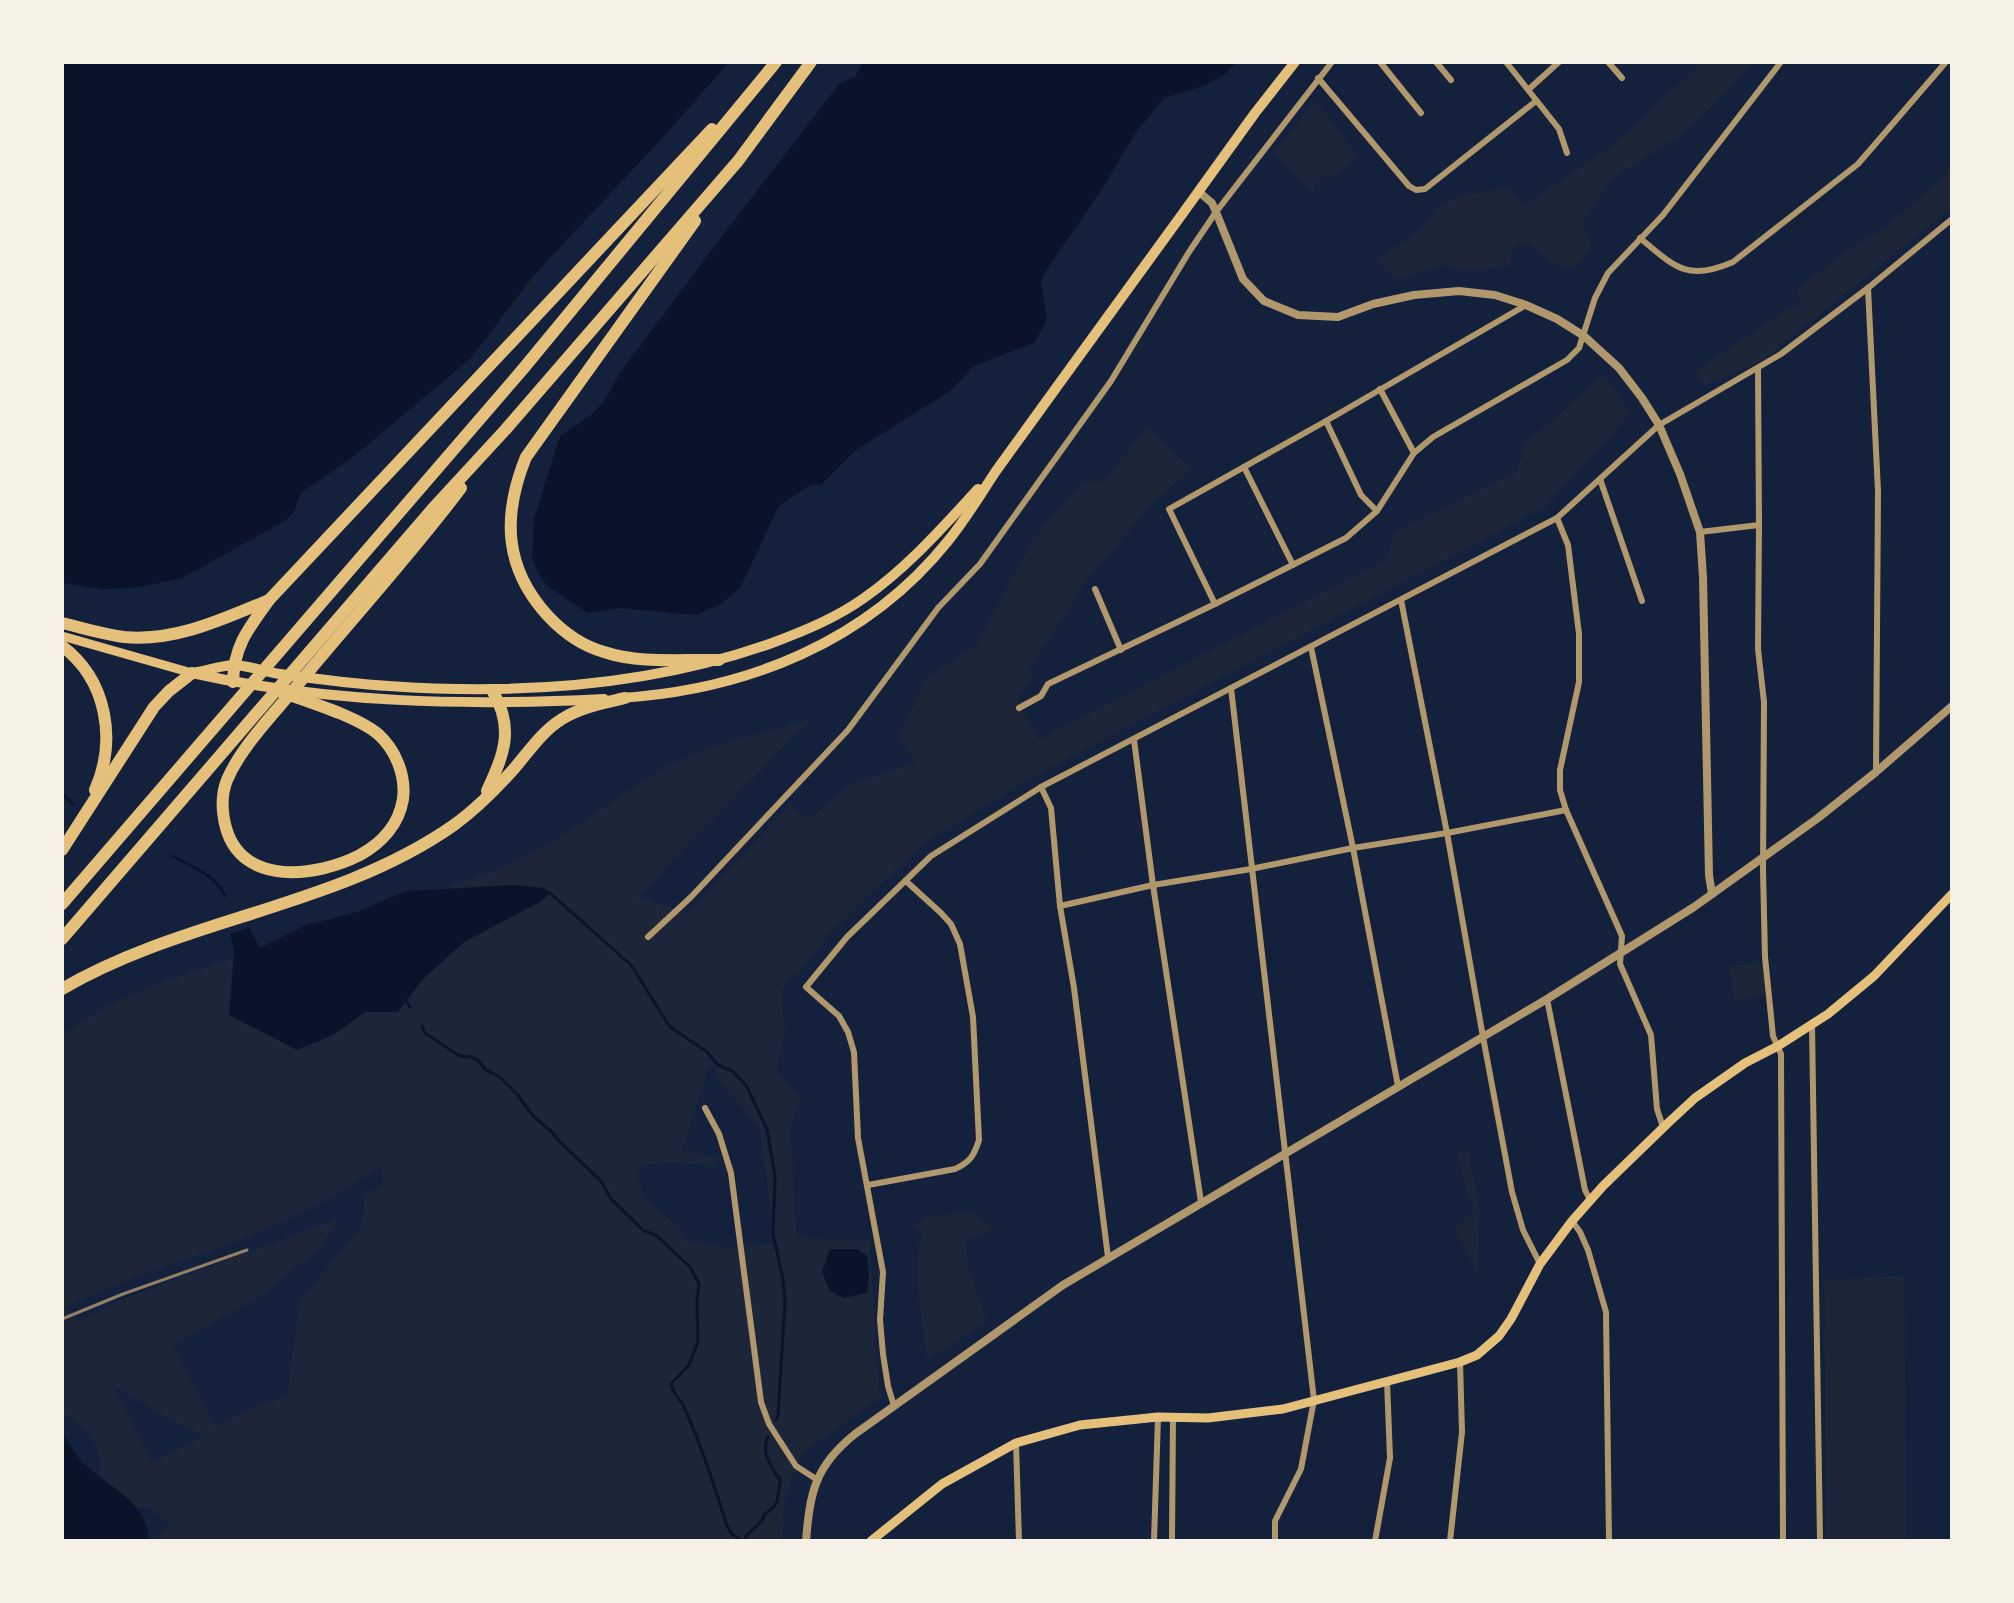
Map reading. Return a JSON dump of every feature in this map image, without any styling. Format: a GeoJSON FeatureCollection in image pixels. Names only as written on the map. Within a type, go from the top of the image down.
{"type":"FeatureCollection","features":[{"type":"Feature","properties":{"kind":"highway"},"geometry":{"type":"LineString","coordinates":[[233,682],[233,665],[243,636],[269,600],[775,62]]}},
{"type":"Feature","properties":{"kind":"highway"},"geometry":{"type":"LineString","coordinates":[[62,904],[533,357],[775,62]]}},
{"type":"Feature","properties":{"kind":"highway"},"geometry":{"type":"LineString","coordinates":[[719,660],[625,657],[603,652],[569,635],[535,602],[519,572],[513,550],[512,499],[518,476],[536,441],[811,62]]}},
{"type":"Feature","properties":{"kind":"highway"},"geometry":{"type":"LineString","coordinates":[[62,939],[435,506],[506,429],[738,161]]}},
{"type":"Feature","properties":{"kind":"highway"},"geometry":{"type":"LineString","coordinates":[[273,689],[350,718],[378,734],[392,752],[401,772],[404,787],[402,806],[396,821],[376,844],[346,861],[292,873],[271,871],[253,864],[229,836],[224,820],[225,783],[237,761],[282,704],[311,670],[437,520],[506,429]]}},
{"type":"Feature","properties":{"kind":"highway"},"geometry":{"type":"LineString","coordinates":[[62,623],[101,634],[154,636],[214,623],[269,600]]}},
{"type":"Feature","properties":{"kind":"highway"},"geometry":{"type":"LineString","coordinates":[[62,646],[76,658],[98,691],[107,728],[107,744],[98,785],[82,819]]}},
{"type":"Feature","properties":{"kind":"highway"},"geometry":{"type":"LineString","coordinates":[[62,850],[154,707],[192,673]]}},
{"type":"Feature","properties":{"kind":"highway"},"geometry":{"type":"LineString","coordinates":[[480,805],[499,766],[506,732],[504,714],[492,690]]}},
{"type":"Feature","properties":{"kind":"highway"},"geometry":{"type":"LineString","coordinates":[[62,989],[110,964],[188,934],[321,891],[396,859],[453,826],[480,805],[545,731],[577,711],[625,698]]}},
{"type":"Feature","properties":{"kind":"main road"},"geometry":{"type":"LineString","coordinates":[[62,636],[192,673],[273,689],[454,703],[625,698],[671,692],[740,678],[811,651],[876,612],[908,585],[950,539],[1255,113],[1295,62]]}},
{"type":"Feature","properties":{"kind":"main road"},"geometry":{"type":"LineString","coordinates":[[192,673],[233,665],[277,674],[388,686],[492,690],[562,687],[643,678],[719,660],[797,634],[862,599],[918,553],[1004,461]]}},
{"type":"Feature","properties":{"kind":"main road"},"geometry":{"type":"LineString","coordinates":[[871,1541],[942,1484],[1016,1443],[1080,1425],[1158,1417],[1208,1418],[1283,1409],[1477,1355],[1499,1336],[1540,1264],[1572,1221],[1663,1127],[1695,1098],[1745,1063],[1828,1014],[1874,976],[1952,894]]}},
{"type":"Feature","properties":{"kind":"street"},"geometry":{"type":"LineString","coordinates":[[648,937],[691,897],[848,730],[938,608],[980,564],[1111,381],[1216,212],[1332,62]]}},
{"type":"Feature","properties":{"kind":"street"},"geometry":{"type":"LineString","coordinates":[[1380,62],[1421,113]]}},
{"type":"Feature","properties":{"kind":"street"},"geometry":{"type":"LineString","coordinates":[[1436,62],[1451,80]]}},
{"type":"Feature","properties":{"kind":"street"},"geometry":{"type":"LineString","coordinates":[[1506,62],[1559,129],[1567,153]]}},
{"type":"Feature","properties":{"kind":"street"},"geometry":{"type":"LineString","coordinates":[[1529,89],[1559,62]]}},
{"type":"Feature","properties":{"kind":"street"},"geometry":{"type":"LineString","coordinates":[[1608,62],[1622,78]]}},
{"type":"Feature","properties":{"kind":"street"},"geometry":{"type":"LineString","coordinates":[[1019,708],[1041,696],[1048,684],[1346,538],[1377,511],[1414,453],[1433,437],[1567,360],[1579,348],[1599,287],[1608,273],[1663,215],[1781,62]]}},
{"type":"Feature","properties":{"kind":"street"},"geometry":{"type":"LineString","coordinates":[[1640,238],[1669,262],[1691,271],[1711,272],[1733,262],[1858,164],[1946,62]]}},
{"type":"Feature","properties":{"kind":"street"},"geometry":{"type":"LineString","coordinates":[[1318,78],[1409,186],[1416,190],[1425,189],[1536,101]]}},
{"type":"Feature","properties":{"kind":"street"},"geometry":{"type":"LineString","coordinates":[[1199,192],[1212,203],[1243,279],[1264,301],[1298,315],[1338,317],[1373,304],[1414,295],[1459,291],[1495,295],[1557,319],[1584,336],[1619,368],[1642,398],[1659,425],[1700,532],[1712,894]]}},
{"type":"Feature","properties":{"kind":"street"},"geometry":{"type":"LineString","coordinates":[[894,1406],[888,1386],[880,1320],[883,1272],[858,1138],[854,1052],[839,1016],[806,987],[847,937],[931,856],[1041,787],[1557,518],[1659,425],[1781,354],[1952,219]]}},
{"type":"Feature","properties":{"kind":"street"},"geometry":{"type":"LineString","coordinates":[[1868,288],[1878,491],[1876,772]]}},
{"type":"Feature","properties":{"kind":"street"},"geometry":{"type":"LineString","coordinates":[[1215,604],[1169,509],[1526,305]]}},
{"type":"Feature","properties":{"kind":"street"},"geometry":{"type":"LineString","coordinates":[[1758,369],[1758,649],[1764,702],[1765,957],[1773,1036],[1781,1054],[1783,1541]]}},
{"type":"Feature","properties":{"kind":"street"},"geometry":{"type":"LineString","coordinates":[[1380,389],[1414,453]]}},
{"type":"Feature","properties":{"kind":"street"},"geometry":{"type":"LineString","coordinates":[[1326,421],[1361,495],[1377,511]]}},
{"type":"Feature","properties":{"kind":"street"},"geometry":{"type":"LineString","coordinates":[[1244,467],[1293,565]]}},
{"type":"Feature","properties":{"kind":"street"},"geometry":{"type":"LineString","coordinates":[[1600,479],[1642,601]]}},
{"type":"Feature","properties":{"kind":"street"},"geometry":{"type":"LineString","coordinates":[[1557,518],[1568,545],[1579,634],[1579,682],[1560,770],[1560,790],[1622,936],[1620,964],[1651,1035],[1657,1109],[1663,1127]]}},
{"type":"Feature","properties":{"kind":"street"},"geometry":{"type":"LineString","coordinates":[[1700,532],[1759,525]]}},
{"type":"Feature","properties":{"kind":"street"},"geometry":{"type":"LineString","coordinates":[[1095,589],[1121,650]]}},
{"type":"Feature","properties":{"kind":"street"},"geometry":{"type":"LineString","coordinates":[[1401,600],[1512,1192],[1523,1230],[1540,1264]]}},
{"type":"Feature","properties":{"kind":"street"},"geometry":{"type":"LineString","coordinates":[[1311,647],[1398,1086]]}},
{"type":"Feature","properties":{"kind":"street"},"geometry":{"type":"LineString","coordinates":[[1231,688],[1314,1400],[1301,1469],[1275,1521],[1275,1541]]}},
{"type":"Feature","properties":{"kind":"street"},"geometry":{"type":"LineString","coordinates":[[806,1541],[816,1479],[837,1449],[894,1406],[1063,1285],[1547,999],[1712,894],[1818,818],[1952,706]]}},
{"type":"Feature","properties":{"kind":"street"},"geometry":{"type":"LineString","coordinates":[[1134,740],[1201,1202]]}},
{"type":"Feature","properties":{"kind":"street"},"geometry":{"type":"LineString","coordinates":[[1041,787],[1051,808],[1060,906],[1074,988],[1108,1257]]}},
{"type":"Feature","properties":{"kind":"street"},"geometry":{"type":"LineString","coordinates":[[1060,906],[1153,885],[1566,810]]}},
{"type":"Feature","properties":{"kind":"street"},"geometry":{"type":"LineString","coordinates":[[868,1185],[955,1169],[967,1164],[975,1155],[979,1140],[973,1017],[960,944],[951,924],[907,882]]}},
{"type":"Feature","properties":{"kind":"street"},"geometry":{"type":"LineString","coordinates":[[1547,999],[1585,1190],[1590,1200]]}},
{"type":"Feature","properties":{"kind":"street"},"geometry":{"type":"LineString","coordinates":[[1812,1025],[1820,1541]]}},
{"type":"Feature","properties":{"kind":"street"},"geometry":{"type":"LineString","coordinates":[[705,1108],[719,1134],[731,1173],[761,1402],[769,1424],[796,1466],[816,1479]]}},
{"type":"Feature","properties":{"kind":"street"},"geometry":{"type":"LineString","coordinates":[[1572,1221],[1588,1250],[1606,1312],[1609,1541]]}},
{"type":"Feature","properties":{"kind":"street"},"geometry":{"type":"LineString","coordinates":[[1450,1541],[1462,1432],[1460,1362]]}},
{"type":"Feature","properties":{"kind":"street"},"geometry":{"type":"LineString","coordinates":[[1375,1541],[1390,1458],[1387,1381]]}},
{"type":"Feature","properties":{"kind":"street"},"geometry":{"type":"LineString","coordinates":[[1154,1541],[1158,1417]]}},
{"type":"Feature","properties":{"kind":"street"},"geometry":{"type":"LineString","coordinates":[[1172,1539],[1173,1418]]}},
{"type":"Feature","properties":{"kind":"street"},"geometry":{"type":"LineString","coordinates":[[1016,1443],[1019,1541]]}},
{"type":"Feature","properties":{"kind":"shaded area"},"geometry":{"type":"Polygon","coordinates":[[[62,62],[729,62],[534,275],[471,358],[353,457],[302,492],[293,513],[285,521],[182,578],[136,588],[101,589],[62,583],[62,62]]]}},
{"type":"Feature","properties":{"kind":"shaded area"},"geometry":{"type":"Polygon","coordinates":[[[863,62],[1237,62],[1225,74],[1204,86],[1164,98],[1134,135],[1099,194],[1046,270],[1041,281],[1047,320],[1034,343],[974,366],[950,391],[856,450],[821,485],[812,484],[779,506],[740,588],[721,604],[696,615],[618,608],[588,613],[546,585],[532,559],[534,519],[560,436],[592,414],[604,401],[620,373],[713,248],[839,84],[855,77],[863,62]]]}},
{"type":"Feature","properties":{"kind":"shaded area"},"geometry":{"type":"Polygon","coordinates":[[[1702,62],[1753,62],[1714,105],[1681,135],[1611,179],[1583,223],[1592,246],[1576,267],[1553,265],[1528,242],[1514,246],[1511,265],[1470,271],[1442,265],[1397,280],[1376,261],[1426,225],[1437,208],[1460,195],[1509,188],[1524,206],[1617,142],[1702,62]]]}},
{"type":"Feature","properties":{"kind":"shaded area"},"geometry":{"type":"Polygon","coordinates":[[[1316,101],[1358,157],[1333,178],[1328,173],[1314,185],[1316,188],[1312,192],[1274,152],[1316,101]]]}},
{"type":"Feature","properties":{"kind":"shaded area"},"geometry":{"type":"Polygon","coordinates":[[[1952,163],[1952,208],[1760,362],[1705,385],[1695,372],[1786,309],[1801,305],[1797,289],[1849,249],[1886,227],[1942,178],[1952,163]]]}},
{"type":"Feature","properties":{"kind":"shaded area"},"geometry":{"type":"Polygon","coordinates":[[[1604,374],[1630,414],[1545,507],[1033,777],[923,844],[827,936],[797,975],[787,978],[781,997],[785,1029],[777,1071],[800,1097],[791,1130],[796,1232],[801,1238],[869,1240],[881,1398],[802,1452],[785,1499],[782,1541],[153,1541],[171,1526],[150,1508],[126,1508],[98,1482],[101,1463],[97,1448],[81,1427],[62,1413],[62,1034],[111,1004],[157,984],[487,874],[553,841],[634,786],[688,756],[812,718],[637,897],[688,913],[791,804],[808,820],[848,785],[916,763],[898,738],[925,679],[976,646],[1032,540],[1083,482],[1104,480],[1148,427],[1192,469],[1151,505],[1087,580],[1028,670],[1033,678],[1016,700],[1040,739],[1385,560],[1396,531],[1516,472],[1526,443],[1604,374]],[[713,1066],[707,1072],[682,1151],[717,1157],[717,1167],[675,1162],[644,1166],[636,1170],[645,1200],[680,1227],[686,1241],[730,1248],[776,1243],[759,1127],[718,1080],[713,1066]],[[382,1166],[337,1195],[281,1223],[133,1278],[63,1308],[80,1321],[120,1300],[340,1218],[321,1248],[259,1297],[173,1345],[215,1426],[269,1400],[268,1404],[287,1395],[300,1300],[362,1226],[365,1195],[383,1183],[382,1166]],[[114,1386],[152,1462],[204,1436],[114,1386]]]}},
{"type":"Feature","properties":{"kind":"shaded area"},"geometry":{"type":"Polygon","coordinates":[[[513,885],[545,888],[550,893],[540,902],[464,942],[422,980],[398,1012],[365,1012],[335,1034],[297,1050],[229,1015],[234,952],[230,934],[249,928],[260,948],[306,925],[357,912],[406,891],[513,885]]]}},
{"type":"Feature","properties":{"kind":"shaded area"},"geometry":{"type":"Polygon","coordinates":[[[1764,962],[1766,994],[1734,1002],[1730,966],[1764,962]]]}},
{"type":"Feature","properties":{"kind":"shaded area"},"geometry":{"type":"Polygon","coordinates":[[[1468,1150],[1480,1211],[1477,1274],[1455,1229],[1473,1212],[1457,1154],[1468,1150]]]}},
{"type":"Feature","properties":{"kind":"shaded area"},"geometry":{"type":"Polygon","coordinates":[[[971,1213],[982,1218],[993,1229],[965,1241],[968,1265],[987,1321],[928,1359],[918,1281],[921,1234],[914,1225],[926,1216],[971,1213]]]}},
{"type":"Feature","properties":{"kind":"shaded area"},"geometry":{"type":"Polygon","coordinates":[[[830,1249],[857,1249],[867,1256],[867,1293],[844,1298],[830,1291],[822,1272],[830,1249]]]}},
{"type":"Feature","properties":{"kind":"shaded area"},"geometry":{"type":"Polygon","coordinates":[[[1904,1276],[1907,1541],[1827,1541],[1824,1280],[1904,1276]]]}},
{"type":"Feature","properties":{"kind":"shaded area"},"geometry":{"type":"Polygon","coordinates":[[[62,1432],[83,1463],[125,1496],[142,1515],[149,1541],[62,1541],[62,1432]]]}},
{"type":"Feature","properties":{"kind":"waterway"},"geometry":{"type":"LineString","coordinates":[[62,794],[73,804]]}},
{"type":"Feature","properties":{"kind":"waterway"},"geometry":{"type":"LineString","coordinates":[[173,856],[210,877],[225,896]]}},
{"type":"Feature","properties":{"kind":"waterway"},"geometry":{"type":"LineString","coordinates":[[550,893],[631,965],[670,1027],[707,1052],[718,1065],[732,1071],[746,1085],[767,1129],[775,1177],[773,1234],[785,1302],[776,1420]]}},
{"type":"Feature","properties":{"kind":"waterway"},"geometry":{"type":"LineString","coordinates":[[407,1002],[410,1007]]}},
{"type":"Feature","properties":{"kind":"waterway"},"geometry":{"type":"LineString","coordinates":[[422,1026],[425,1033],[452,1051],[478,1060],[485,1069],[501,1078],[533,1116],[601,1181],[611,1199],[643,1230],[657,1236],[690,1267],[699,1284],[698,1342],[689,1365],[671,1384],[696,1435],[727,1526],[742,1541]]}},
{"type":"Feature","properties":{"kind":"waterway"},"geometry":{"type":"LineString","coordinates":[[768,1437],[766,1454],[780,1481],[780,1477]]}},
{"type":"Feature","properties":{"kind":"waterway"},"geometry":{"type":"LineString","coordinates":[[745,1541],[746,1536],[774,1507],[780,1481]]}},
{"type":"Feature","properties":{"kind":"railway"},"geometry":{"type":"LineString","coordinates":[[62,1319],[247,1250]]}}]}
